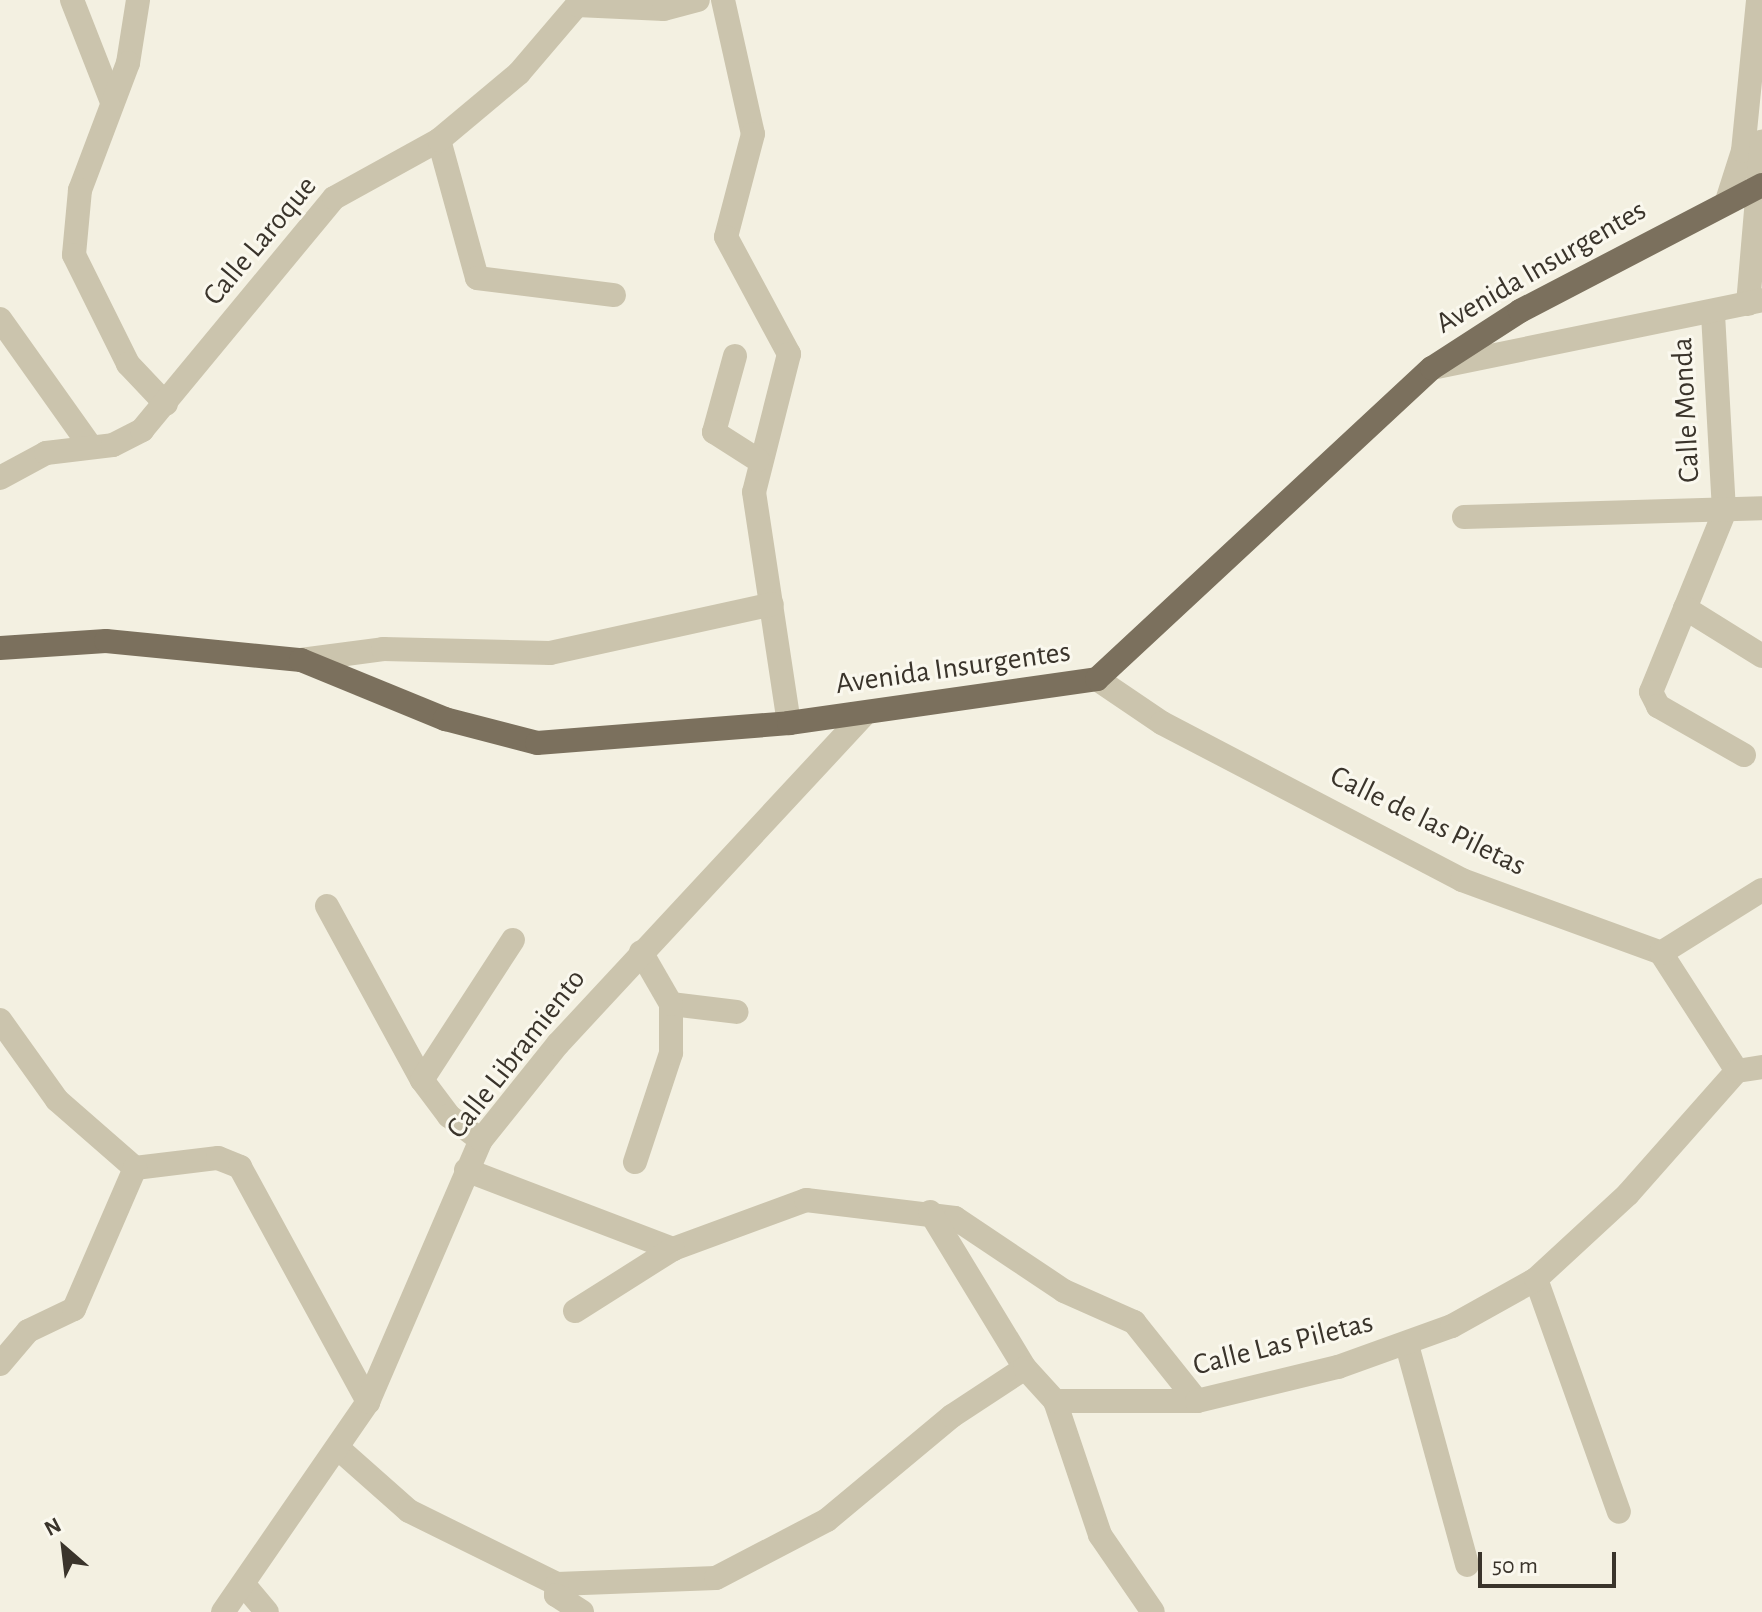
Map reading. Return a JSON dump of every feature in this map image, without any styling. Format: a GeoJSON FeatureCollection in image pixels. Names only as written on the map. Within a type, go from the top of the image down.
{"type":"FeatureCollection","features":[{"type":"Feature","properties":{"kind":"main road","name":"Avenida Insurgentes"},"geometry":{"type":"LineString","coordinates":[[0,648],[106,641],[301,660],[445,719],[537,743],[789,723],[1097,679],[1432,368],[1520,311],[1760,186]]}},
{"type":"Feature","properties":{"kind":"street"},"geometry":{"type":"LineString","coordinates":[[72,0],[112,102]]}},
{"type":"Feature","properties":{"kind":"street"},"geometry":{"type":"LineString","coordinates":[[138,0],[136,34],[80,190],[74,255],[128,364],[166,404]]}},
{"type":"Feature","properties":{"kind":"street","name":"Calle Laroque"},"geometry":{"type":"LineString","coordinates":[[0,478],[46,453],[127,439],[166,404],[334,198],[439,140],[519,73],[575,3],[664,9],[698,0]]}},
{"type":"Feature","properties":{"kind":"street"},"geometry":{"type":"LineString","coordinates":[[723,0],[753,134],[726,237],[789,354],[758,460],[754,492],[789,723]]}},
{"type":"Feature","properties":{"kind":"street"},"geometry":{"type":"LineString","coordinates":[[1727,201],[1743,151],[1758,0]]}},
{"type":"Feature","properties":{"kind":"street"},"geometry":{"type":"LineString","coordinates":[[439,140],[477,278],[614,295]]}},
{"type":"Feature","properties":{"kind":"street"},"geometry":{"type":"LineString","coordinates":[[1432,368],[1713,314],[1755,302],[1762,142]]}},
{"type":"Feature","properties":{"kind":"street","name":"Calle Monda"},"geometry":{"type":"LineString","coordinates":[[1713,314],[1724,513],[1762,508]]}},
{"type":"Feature","properties":{"kind":"street"},"geometry":{"type":"LineString","coordinates":[[0,319],[91,447]]}},
{"type":"Feature","properties":{"kind":"street"},"geometry":{"type":"LineString","coordinates":[[735,356],[714,432],[758,460]]}},
{"type":"Feature","properties":{"kind":"street"},"geometry":{"type":"LineString","coordinates":[[1464,517],[1724,513],[1652,686],[1658,706],[1744,755]]}},
{"type":"Feature","properties":{"kind":"street"},"geometry":{"type":"LineString","coordinates":[[301,660],[383,649],[550,653],[772,604]]}},
{"type":"Feature","properties":{"kind":"street"},"geometry":{"type":"LineString","coordinates":[[1685,608],[1762,656]]}},
{"type":"Feature","properties":{"kind":"street","name":"Calle de las Piletas"},"geometry":{"type":"LineString","coordinates":[[1097,679],[1162,723],[1462,880],[1661,953]]}},
{"type":"Feature","properties":{"kind":"street","name":"Calle Libramiento"},"geometry":{"type":"LineString","coordinates":[[223,1612],[245,1586],[340,1450],[368,1402],[481,1140],[641,952],[866,713]]}},
{"type":"Feature","properties":{"kind":"street"},"geometry":{"type":"LineString","coordinates":[[1762,890],[1661,953],[1737,1071],[1762,1067]]}},
{"type":"Feature","properties":{"kind":"street"},"geometry":{"type":"LineString","coordinates":[[327,906],[422,1080],[449,1116],[481,1140]]}},
{"type":"Feature","properties":{"kind":"street"},"geometry":{"type":"LineString","coordinates":[[422,1080],[513,940]]}},
{"type":"Feature","properties":{"kind":"street"},"geometry":{"type":"LineString","coordinates":[[635,1162],[666,1076],[671,1004],[641,952]]}},
{"type":"Feature","properties":{"kind":"street"},"geometry":{"type":"LineString","coordinates":[[671,1004],[737,1012]]}},
{"type":"Feature","properties":{"kind":"street"},"geometry":{"type":"LineString","coordinates":[[0,1020],[57,1100],[135,1168],[218,1158],[240,1167],[368,1402]]}},
{"type":"Feature","properties":{"kind":"street","name":"Calle Las Piletas"},"geometry":{"type":"LineString","coordinates":[[1055,1401],[1197,1401],[1407,1345],[1536,1279],[1628,1194],[1737,1071]]}},
{"type":"Feature","properties":{"kind":"street"},"geometry":{"type":"LineString","coordinates":[[0,1364],[28,1331],[74,1309],[135,1168]]}},
{"type":"Feature","properties":{"kind":"street"},"geometry":{"type":"LineString","coordinates":[[466,1170],[673,1249]]}},
{"type":"Feature","properties":{"kind":"street"},"geometry":{"type":"LineString","coordinates":[[575,1311],[673,1249],[806,1200],[930,1212],[981,1230],[1064,1291],[1134,1322],[1197,1401]]}},
{"type":"Feature","properties":{"kind":"street"},"geometry":{"type":"LineString","coordinates":[[930,1212],[1025,1368],[1055,1401],[1100,1535],[1153,1612]]}},
{"type":"Feature","properties":{"kind":"street"},"geometry":{"type":"LineString","coordinates":[[1536,1279],[1619,1512]]}},
{"type":"Feature","properties":{"kind":"street"},"geometry":{"type":"LineString","coordinates":[[1407,1345],[1467,1565]]}},
{"type":"Feature","properties":{"kind":"street"},"geometry":{"type":"LineString","coordinates":[[556,1597],[694,1582],[742,1569],[827,1520],[952,1416],[1025,1368]]}},
{"type":"Feature","properties":{"kind":"street"},"geometry":{"type":"LineString","coordinates":[[340,1450],[409,1511],[582,1612]]}},
{"type":"Feature","properties":{"kind":"street"},"geometry":{"type":"LineString","coordinates":[[245,1586],[267,1612]]}}]}
